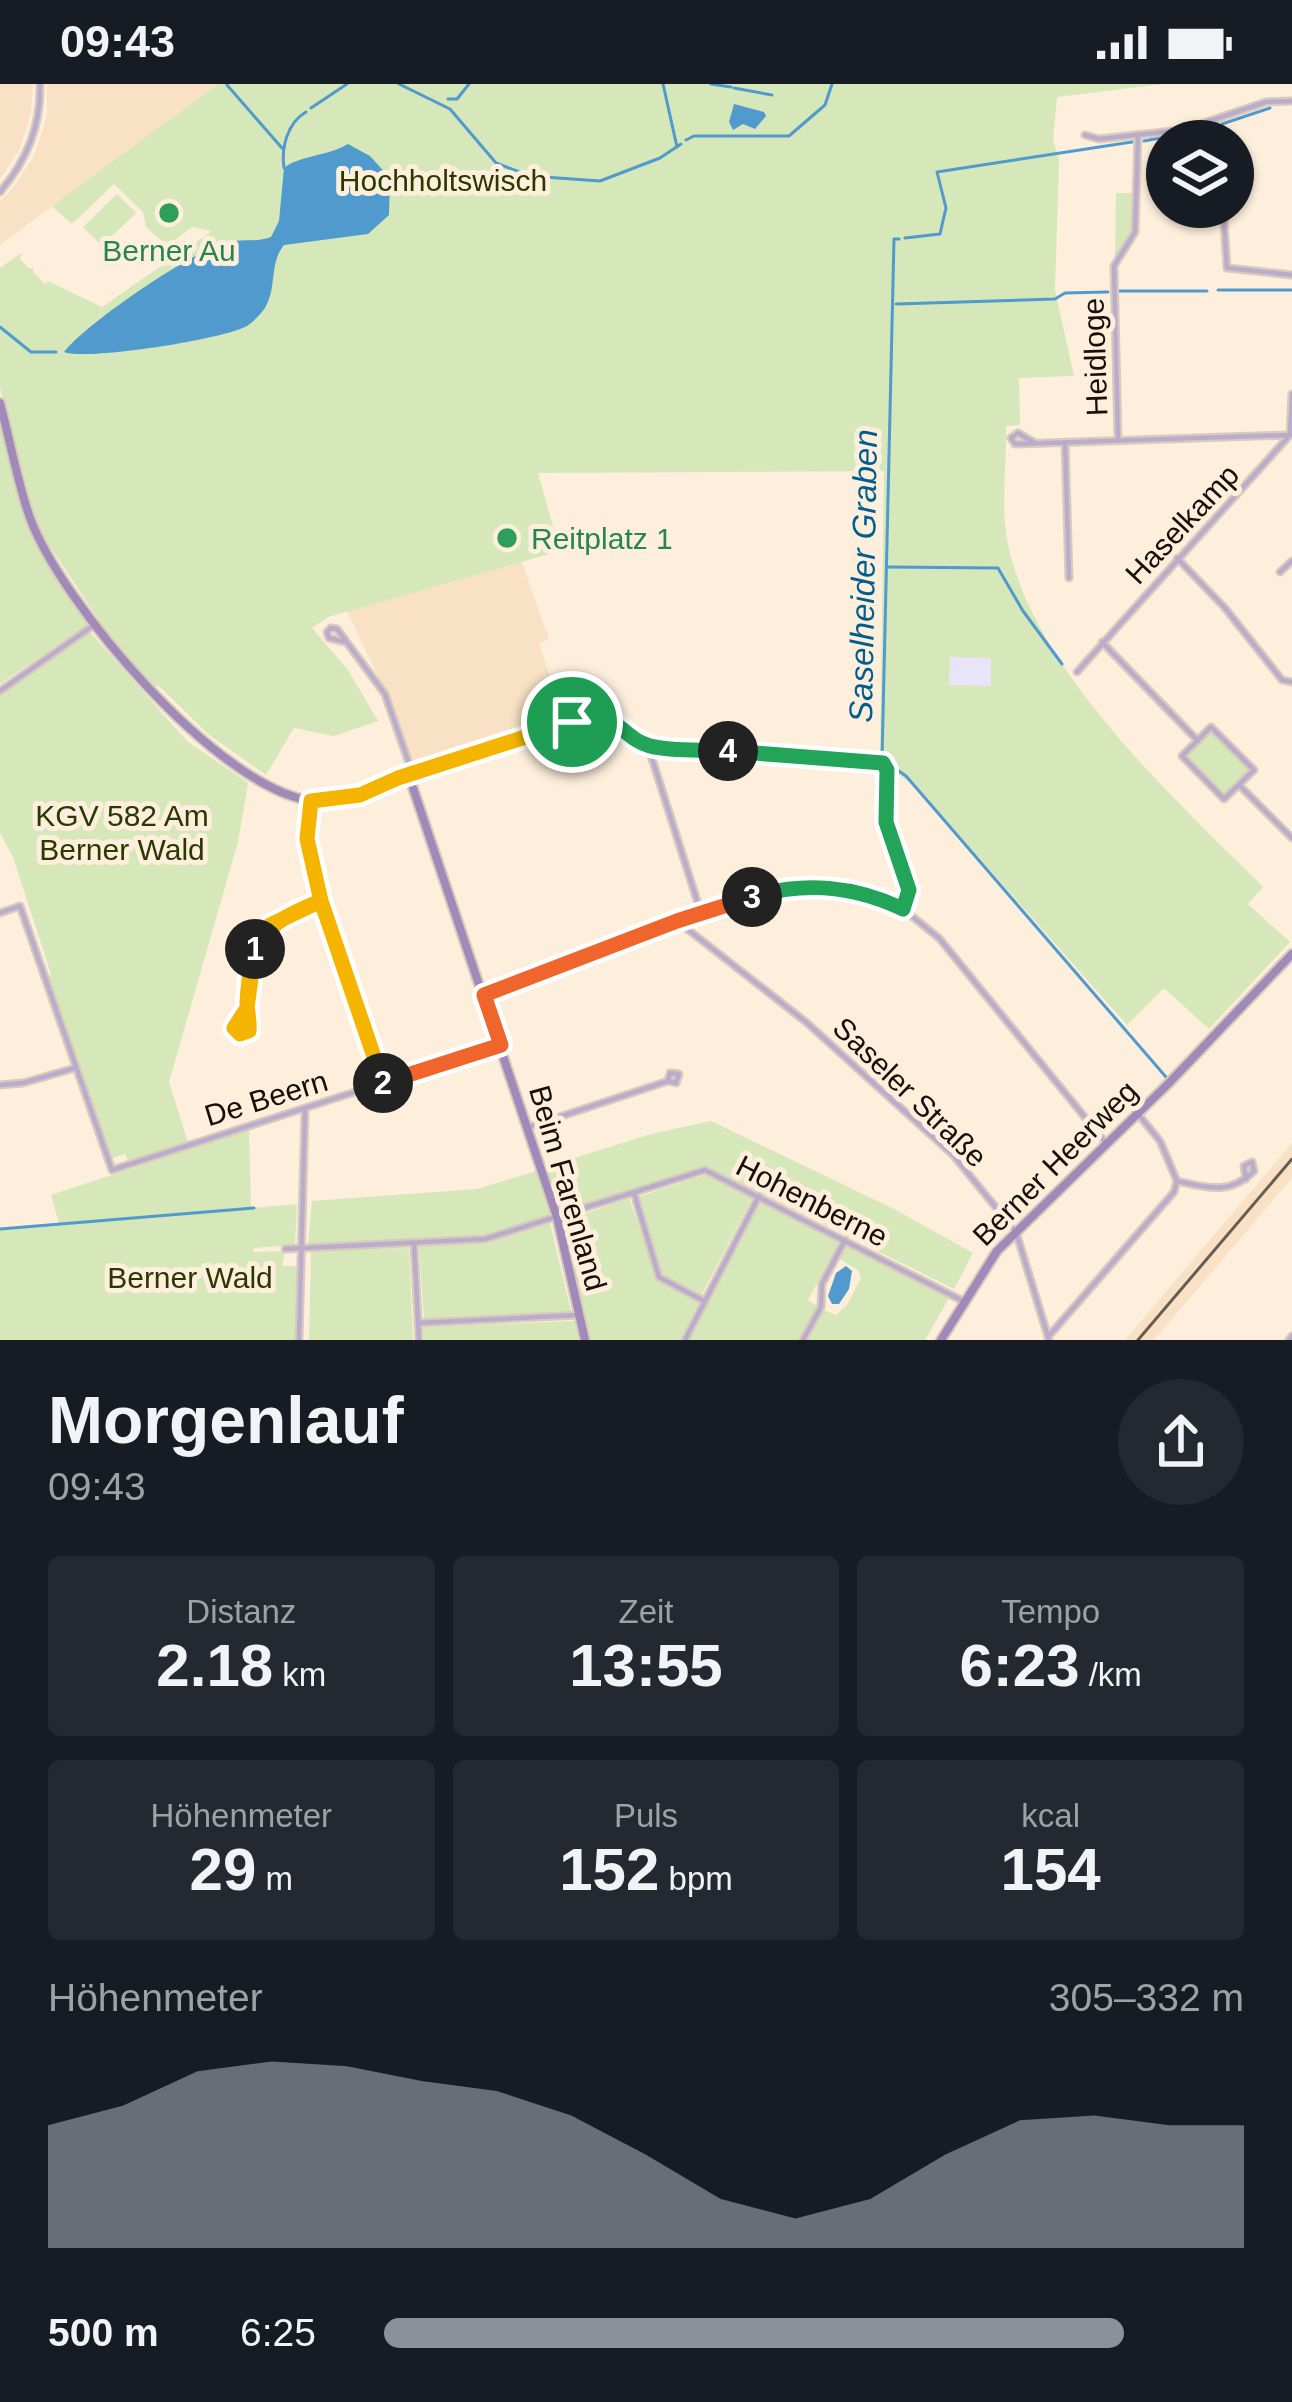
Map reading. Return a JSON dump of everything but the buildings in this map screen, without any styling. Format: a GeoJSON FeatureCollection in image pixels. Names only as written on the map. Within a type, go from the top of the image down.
{"type":"FeatureCollection","features":[{"type":"Feature","properties":{"kind":"street"},"geometry":{"type":"LineString","coordinates":[[0,192],[20,167],[32,141],[40,84]]}},
{"type":"Feature","properties":{"kind":"street"},"geometry":{"type":"LineString","coordinates":[[1085,135],[1099,139],[1183,130],[1266,103],[1292,101]]}},
{"type":"Feature","properties":{"kind":"street","name":"Heidloge"},"geometry":{"type":"LineString","coordinates":[[1118,440],[1114,266],[1136,232],[1138,135]]}},
{"type":"Feature","properties":{"kind":"street"},"geometry":{"type":"LineString","coordinates":[[1223,228],[1227,268],[1292,275]]}},
{"type":"Feature","properties":{"kind":"street"},"geometry":{"type":"LineString","coordinates":[[1034,443],[1291,436],[1292,394]]}},
{"type":"Feature","properties":{"kind":"street"},"geometry":{"type":"LineString","coordinates":[[0,403],[31,520],[95,624],[199,739],[268,785],[311,801],[345,799],[591,716],[618,723],[648,746],[883,763],[887,770],[886,822],[909,890],[903,909]]}},
{"type":"Feature","properties":{"kind":"street","name":"Haselkamp"},"geometry":{"type":"LineString","coordinates":[[1078,672],[1291,436]]}},
{"type":"Feature","properties":{"kind":"street"},"geometry":{"type":"LineString","coordinates":[[1065,442],[1069,578]]}},
{"type":"Feature","properties":{"kind":"street"},"geometry":{"type":"LineString","coordinates":[[1177,558],[1226,608],[1282,680],[1292,682]]}},
{"type":"Feature","properties":{"kind":"street"},"geometry":{"type":"LineString","coordinates":[[1280,572],[1292,561]]}},
{"type":"Feature","properties":{"kind":"street"},"geometry":{"type":"LineString","coordinates":[[0,691],[95,624]]}},
{"type":"Feature","properties":{"kind":"street"},"geometry":{"type":"LineString","coordinates":[[347,642],[388,700],[410,777]]}},
{"type":"Feature","properties":{"kind":"street"},"geometry":{"type":"LineString","coordinates":[[1102,642],[1198,741]]}},
{"type":"Feature","properties":{"kind":"street"},"geometry":{"type":"LineString","coordinates":[[1211,728],[1254,770],[1239,785],[1224,800],[1182,757],[1211,728]]}},
{"type":"Feature","properties":{"kind":"street"},"geometry":{"type":"LineString","coordinates":[[648,746],[701,913]]}},
{"type":"Feature","properties":{"kind":"street","name":"Beim Farenland"},"geometry":{"type":"LineString","coordinates":[[410,777],[556,1217],[585,1340]]}},
{"type":"Feature","properties":{"kind":"street"},"geometry":{"type":"LineString","coordinates":[[1239,785],[1292,838]]}},
{"type":"Feature","properties":{"kind":"street"},"geometry":{"type":"LineString","coordinates":[[311,801],[307,839],[321,901],[383,1084]]}},
{"type":"Feature","properties":{"kind":"street"},"geometry":{"type":"LineString","coordinates":[[484,995],[677,921],[772,891],[813,886],[882,899],[903,909],[939,938],[1107,1145]]}},
{"type":"Feature","properties":{"kind":"street"},"geometry":{"type":"LineString","coordinates":[[247,1008],[261,936],[283,916],[321,901]]}},
{"type":"Feature","properties":{"kind":"street"},"geometry":{"type":"LineString","coordinates":[[0,913],[20,906],[75,1068],[0,1085]]}},
{"type":"Feature","properties":{"kind":"street","name":"Saseler Straße"},"geometry":{"type":"LineString","coordinates":[[677,921],[806,1022],[953,1155],[1016,1232],[1048,1339]]}},
{"type":"Feature","properties":{"kind":"street","name":"Berner Heerweg"},"geometry":{"type":"LineString","coordinates":[[941,1340],[987,1262],[1292,954]]}},
{"type":"Feature","properties":{"kind":"street","name":"De Beern"},"geometry":{"type":"LineString","coordinates":[[75,1068],[112,1170],[501,1045]]}},
{"type":"Feature","properties":{"kind":"street"},"geometry":{"type":"LineString","coordinates":[[527,1128],[668,1081]]}},
{"type":"Feature","properties":{"kind":"street"},"geometry":{"type":"LineString","coordinates":[[299,1340],[305,1109]]}},
{"type":"Feature","properties":{"kind":"street"},"geometry":{"type":"LineString","coordinates":[[1048,1339],[1174,1192],[1178,1181],[1160,1141],[1138,1114]]}},
{"type":"Feature","properties":{"kind":"street","name":"Hohenberne"},"geometry":{"type":"LineString","coordinates":[[285,1249],[485,1240],[705,1170],[963,1300]]}},
{"type":"Feature","properties":{"kind":"street"},"geometry":{"type":"LineString","coordinates":[[1178,1181],[1216,1190],[1246,1179]]}},
{"type":"Feature","properties":{"kind":"street"},"geometry":{"type":"LineString","coordinates":[[634,1193],[659,1277],[704,1301]]}},
{"type":"Feature","properties":{"kind":"street"},"geometry":{"type":"LineString","coordinates":[[685,1340],[759,1196]]}},
{"type":"Feature","properties":{"kind":"street"},"geometry":{"type":"LineString","coordinates":[[803,1340],[821,1307],[822,1284],[845,1240]]}},
{"type":"Feature","properties":{"kind":"street"},"geometry":{"type":"LineString","coordinates":[[414,1244],[419,1340]]}},
{"type":"Feature","properties":{"kind":"street"},"geometry":{"type":"LineString","coordinates":[[418,1323],[579,1315]]}},
{"type":"Feature","properties":{"kind":"shaded area"},"geometry":{"type":"Polygon","coordinates":[[[0,84],[33,84],[31,113],[20,149],[0,179],[0,84]]]}},
{"type":"Feature","properties":{"kind":"shaded area"},"geometry":{"type":"Polygon","coordinates":[[[47,84],[218,84],[0,245],[0,201],[34,156],[47,116],[47,84]]]}},
{"type":"Feature","properties":{"kind":"shaded area"},"geometry":{"type":"Polygon","coordinates":[[[521,560],[549,639],[539,643],[563,718],[415,769],[390,701],[347,611],[521,560]]]}},
{"type":"Feature","properties":{"kind":"shaded area"},"geometry":{"type":"Polygon","coordinates":[[[950,656],[992,658],[991,686],[949,685],[950,656]]]}},
{"type":"Feature","properties":{"kind":"shaded area"},"geometry":{"type":"Polygon","coordinates":[[[1292,1143],[1292,1178],[1154,1340],[1125,1340],[1292,1143]]]}},
{"type":"Feature","properties":{"kind":"green space","name":"Hochholtswisch"},"geometry":{"type":"Polygon","coordinates":[[[218,84],[1163,84],[1057,97],[1055,290],[1074,376],[1019,378],[1020,425],[1006,426],[1008,545],[1023,593],[1077,686],[1150,773],[1263,887],[1248,904],[1290,942],[1209,1029],[1164,988],[1127,1025],[922,793],[880,759],[884,471],[538,473],[560,551],[328,617],[312,628],[348,670],[378,721],[334,736],[294,728],[266,775],[208,734],[159,686],[154,687],[108,634],[38,528],[0,388],[0,268],[21,253],[20,259],[30,269],[34,267],[45,284],[48,281],[102,307],[212,231],[192,227],[167,246],[146,227],[143,212],[114,184],[72,224],[52,206],[218,84]],[[950,657],[949,685],[991,686],[991,658],[950,657]]]}},
{"type":"Feature","properties":{"kind":"green space"},"geometry":{"type":"Polygon","coordinates":[[[1116,193],[1134,193],[1134,229],[1115,257],[1116,193]]]}},
{"type":"Feature","properties":{"kind":"green space"},"geometry":{"type":"Polygon","coordinates":[[[117,194],[136,213],[102,246],[83,227],[117,194]]]}},
{"type":"Feature","properties":{"kind":"green space"},"geometry":{"type":"Polygon","coordinates":[[[0,424],[29,524],[89,624],[0,684],[0,424]]]}},
{"type":"Feature","properties":{"kind":"green space","name":"KGV 582 Am Berner Wald"},"geometry":{"type":"Polygon","coordinates":[[[90,632],[187,741],[248,783],[238,842],[169,1082],[188,1142],[128,1161],[125,1154],[112,1158],[48,977],[51,974],[13,857],[0,833],[0,695],[90,632]]]}},
{"type":"Feature","properties":{"kind":"green space"},"geometry":{"type":"Polygon","coordinates":[[[1211,729],[1252,770],[1224,798],[1183,756],[1211,729]]]}},
{"type":"Feature","properties":{"kind":"green space"},"geometry":{"type":"Polygon","coordinates":[[[711,1121],[894,1209],[973,1253],[954,1289],[706,1166],[560,1211],[546,1167],[711,1121]]]}},
{"type":"Feature","properties":{"kind":"green space"},"geometry":{"type":"Polygon","coordinates":[[[249,1130],[251,1207],[59,1223],[51,1195],[249,1130]]]}},
{"type":"Feature","properties":{"kind":"green space"},"geometry":{"type":"Polygon","coordinates":[[[536,1171],[550,1212],[547,1216],[483,1236],[308,1244],[312,1201],[477,1189],[536,1171]]]}},
{"type":"Feature","properties":{"kind":"green space"},"geometry":{"type":"Polygon","coordinates":[[[707,1174],[753,1197],[701,1296],[660,1272],[638,1197],[707,1174]]]}},
{"type":"Feature","properties":{"kind":"green space"},"geometry":{"type":"Polygon","coordinates":[[[629,1198],[658,1281],[699,1303],[680,1340],[589,1340],[562,1222],[629,1198]]]}},
{"type":"Feature","properties":{"kind":"green space"},"geometry":{"type":"Polygon","coordinates":[[[760,1200],[840,1241],[808,1300],[817,1306],[798,1340],[689,1340],[760,1200]]]}},
{"type":"Feature","properties":{"kind":"green space","name":"Berner Wald"},"geometry":{"type":"Polygon","coordinates":[[[297,1204],[295,1245],[254,1248],[253,1252],[285,1251],[282,1266],[298,1266],[295,1340],[0,1340],[0,1230],[297,1204]]]}},
{"type":"Feature","properties":{"kind":"green space"},"geometry":{"type":"Polygon","coordinates":[[[550,1223],[571,1311],[424,1319],[419,1246],[486,1243],[550,1223]]]}},
{"type":"Feature","properties":{"kind":"green space"},"geometry":{"type":"Polygon","coordinates":[[[846,1244],[949,1298],[925,1340],[807,1340],[824,1310],[836,1315],[847,1305],[861,1278],[858,1270],[839,1259],[846,1244]]]}},
{"type":"Feature","properties":{"kind":"green space"},"geometry":{"type":"Polygon","coordinates":[[[409,1248],[413,1340],[309,1340],[311,1251],[409,1248]]]}},
{"type":"Feature","properties":{"kind":"green space"},"geometry":{"type":"Polygon","coordinates":[[[575,1321],[579,1340],[424,1340],[423,1327],[575,1321]]]}},
{"type":"Feature","properties":{"kind":"water"},"geometry":{"type":"Polygon","coordinates":[[[734,104],[766,116],[755,129],[743,124],[733,130],[729,122],[734,104]]]}},
{"type":"Feature","properties":{"kind":"water"},"geometry":{"type":"Polygon","coordinates":[[[348,144],[370,156],[390,178],[389,215],[368,234],[284,245],[276,259],[266,306],[249,324],[212,337],[155,347],[98,354],[64,352],[116,307],[188,260],[225,243],[271,237],[279,221],[284,168],[348,144]]]}},
{"type":"Feature","properties":{"kind":"water"},"geometry":{"type":"Polygon","coordinates":[[[846,1266],[852,1271],[849,1289],[839,1304],[832,1304],[828,1296],[836,1273],[846,1266]]]}},
{"type":"Feature","properties":{"kind":"waterway","name":"Berner Au"},"geometry":{"type":"LineString","coordinates":[[311,108],[347,84]]}},
{"type":"Feature","properties":{"kind":"waterway","name":"Berner Au"},"geometry":{"type":"LineString","coordinates":[[399,84],[450,109],[496,163],[530,176],[600,181],[660,158],[681,144]]}},
{"type":"Feature","properties":{"kind":"waterway"},"geometry":{"type":"LineString","coordinates":[[448,99],[457,99],[469,84]]}},
{"type":"Feature","properties":{"kind":"waterway"},"geometry":{"type":"LineString","coordinates":[[663,84],[677,147]]}},
{"type":"Feature","properties":{"kind":"waterway"},"geometry":{"type":"LineString","coordinates":[[711,84],[731,87]]}},
{"type":"Feature","properties":{"kind":"waterway","name":"Berner Au"},"geometry":{"type":"LineString","coordinates":[[686,140],[694,136],[789,136],[825,105],[832,84]]}},
{"type":"Feature","properties":{"kind":"waterway"},"geometry":{"type":"LineString","coordinates":[[227,85],[282,148]]}},
{"type":"Feature","properties":{"kind":"waterway"},"geometry":{"type":"LineString","coordinates":[[734,88],[772,95]]}},
{"type":"Feature","properties":{"kind":"waterway"},"geometry":{"type":"LineString","coordinates":[[1234,120],[1270,108]]}},
{"type":"Feature","properties":{"kind":"waterway","name":"Berner Au"},"geometry":{"type":"LineString","coordinates":[[284,168],[287,137],[306,112]]}},
{"type":"Feature","properties":{"kind":"waterway"},"geometry":{"type":"LineString","coordinates":[[905,238],[940,234],[946,208],[937,172],[1132,142]]}},
{"type":"Feature","properties":{"kind":"waterway","name":"Saselheider Graben"},"geometry":{"type":"LineString","coordinates":[[899,239],[894,239],[882,759],[906,776],[1166,1077]]}},
{"type":"Feature","properties":{"kind":"waterway"},"geometry":{"type":"LineString","coordinates":[[1218,290],[1291,290]]}},
{"type":"Feature","properties":{"kind":"waterway"},"geometry":{"type":"LineString","coordinates":[[1118,291],[1207,291]]}},
{"type":"Feature","properties":{"kind":"waterway"},"geometry":{"type":"LineString","coordinates":[[896,304],[1055,299],[1065,293],[1108,292]]}},
{"type":"Feature","properties":{"kind":"waterway","name":"Berner Au"},"geometry":{"type":"LineString","coordinates":[[0,327],[31,352],[56,352]]}},
{"type":"Feature","properties":{"kind":"waterway"},"geometry":{"type":"LineString","coordinates":[[888,567],[998,568],[1062,664]]}},
{"type":"Feature","properties":{"kind":"waterway"},"geometry":{"type":"LineString","coordinates":[[0,1229],[254,1208]]}},
{"type":"Feature","properties":{"kind":"railway"},"geometry":{"type":"LineString","coordinates":[[1138,1340],[1292,1159]]}},
{"type":"Feature","properties":{"kind":"place","name":"Berner Au"},"geometry":{"type":"Point","coordinates":[169,213]}},
{"type":"Feature","properties":{"kind":"place","name":"Reitplatz 1"},"geometry":{"type":"Point","coordinates":[507,538]}},
{"type":"Feature","properties":{"kind":"route"},"geometry":{"type":"LineString","coordinates":[[572,722],[398,778],[360,795],[311,801],[307,839],[321,901],[283,916],[261,936],[247,1008],[234,1028],[240,1034],[249,1031],[247,1008],[255,949],[261,936],[270,925],[283,916],[321,901],[383,1084],[501,1045],[484,995],[701,913],[772,891],[813,886],[882,899],[903,909],[909,890],[886,822],[887,770],[880,761],[648,746],[610,718],[591,716],[572,722]]}}]}
